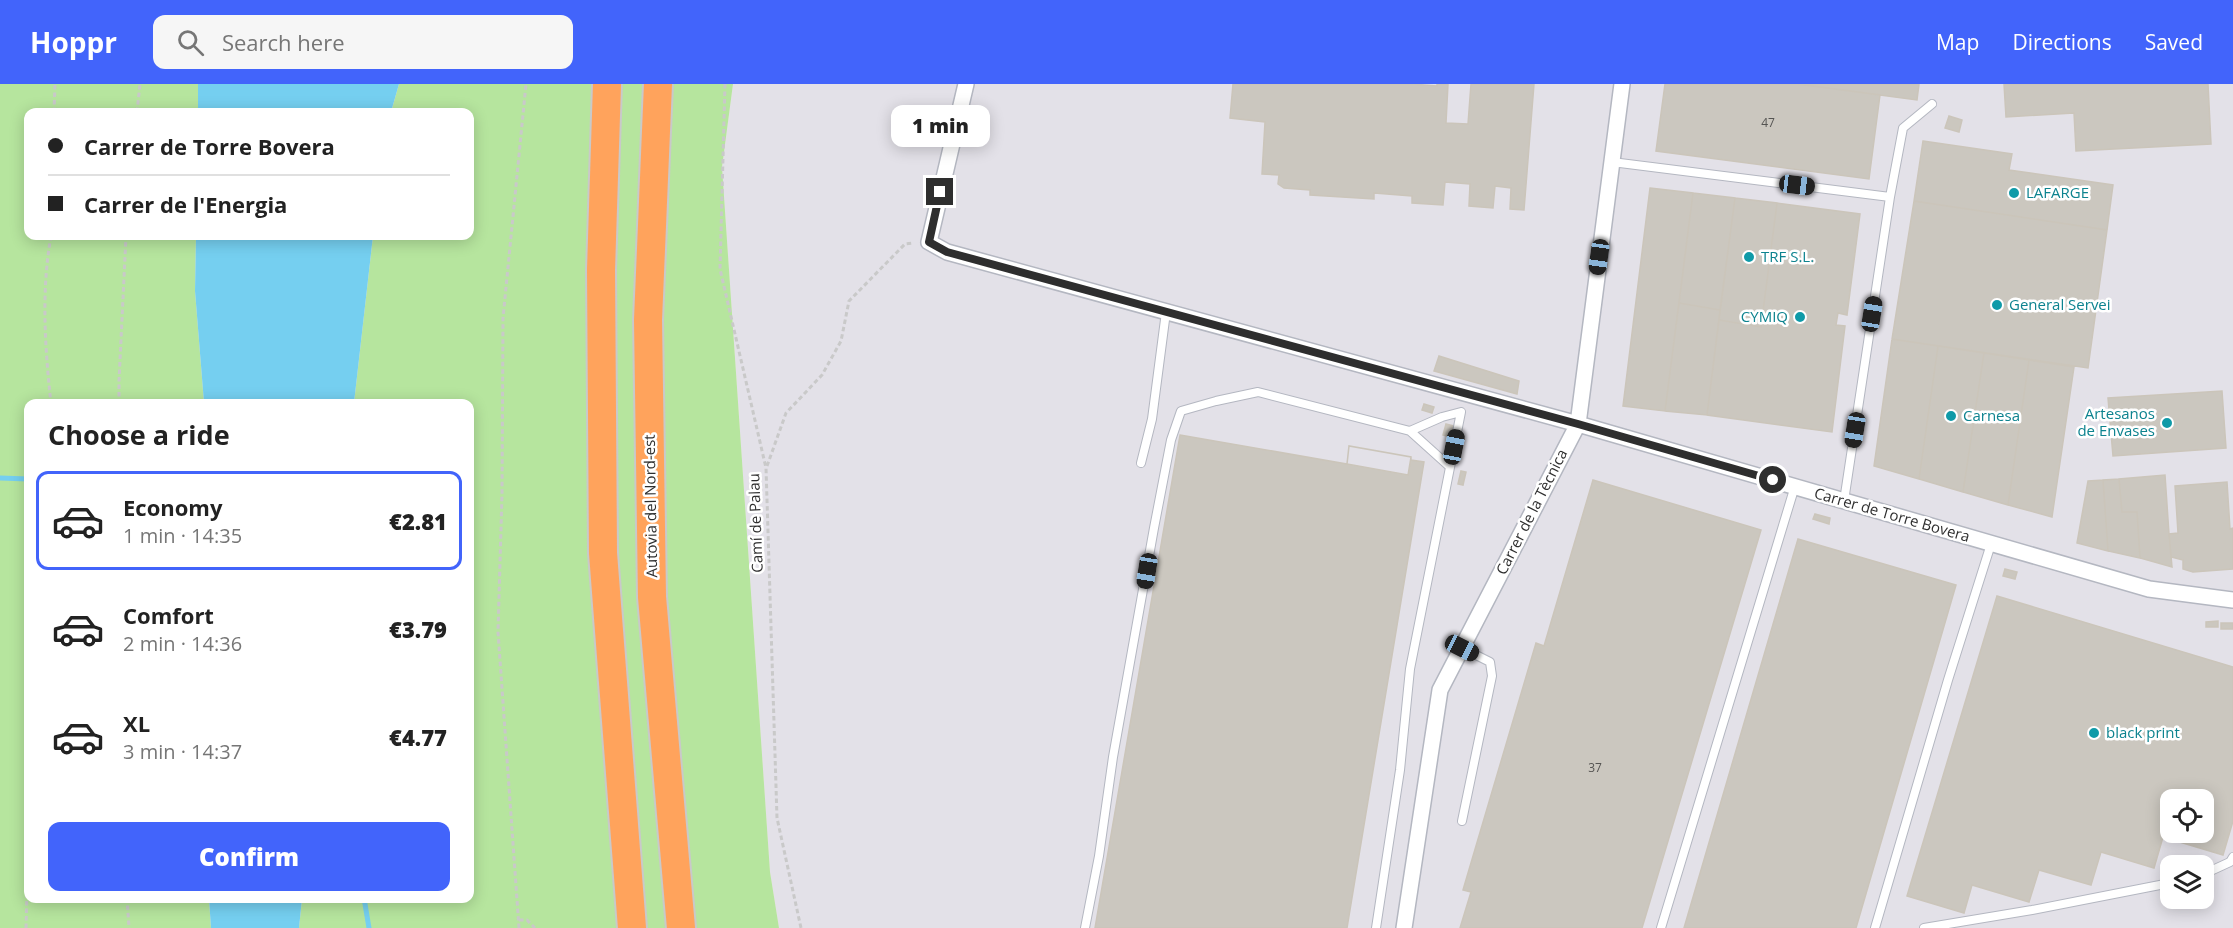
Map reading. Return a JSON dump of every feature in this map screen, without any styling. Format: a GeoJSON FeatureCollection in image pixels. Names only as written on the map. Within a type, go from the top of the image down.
{"type":"FeatureCollection","features":[{"type":"Feature","properties":{"kind":"highway"},"geometry":{"type":"LineString","coordinates":[[608,84],[601,270],[603,554],[632,928]]}},
{"type":"Feature","properties":{"kind":"highway","name":"Autovia del Nord-est"},"geometry":{"type":"LineString","coordinates":[[658,84],[648,320],[652,597],[681,928]]}},
{"type":"Feature","properties":{"kind":"street"},"geometry":{"type":"LineString","coordinates":[[929,242],[966,84]]}},
{"type":"Feature","properties":{"kind":"street","name":"Carrer de la Tècnica"},"geometry":{"type":"LineString","coordinates":[[1404,928],[1440,690],[1578,424],[1622,84]]}},
{"type":"Feature","properties":{"kind":"street","name":"Carrer de Torre Bovera"},"geometry":{"type":"LineString","coordinates":[[929,242],[947,252],[1578,424],[2149,588],[2233,600]]}},
{"type":"Feature","properties":{"kind":"lane"},"geometry":{"type":"LineString","coordinates":[[1844,501],[1890,197],[1903,128],[1932,104]]}},
{"type":"Feature","properties":{"kind":"lane"},"geometry":{"type":"LineString","coordinates":[[1612,162],[1890,197]]}},
{"type":"Feature","properties":{"kind":"lane"},"geometry":{"type":"LineString","coordinates":[[1141,463],[1152,420],[1166,312]]}},
{"type":"Feature","properties":{"kind":"lane"},"geometry":{"type":"LineString","coordinates":[[1085,928],[1154,528],[1171,440],[1181,411],[1258,392],[1410,431],[1450,467]]}},
{"type":"Feature","properties":{"kind":"lane"},"geometry":{"type":"LineString","coordinates":[[1376,928],[1400,770],[1410,669],[1466,393]]}},
{"type":"Feature","properties":{"kind":"lane"},"geometry":{"type":"LineString","coordinates":[[1410,431],[1461,412]]}},
{"type":"Feature","properties":{"kind":"lane"},"geometry":{"type":"LineString","coordinates":[[1661,928],[1795,486]]}},
{"type":"Feature","properties":{"kind":"lane"},"geometry":{"type":"LineString","coordinates":[[1875,928],[1948,680],[1991,544]]}},
{"type":"Feature","properties":{"kind":"lane"},"geometry":{"type":"LineString","coordinates":[[1462,648],[1490,662],[1492,676],[1462,821]]}},
{"type":"Feature","properties":{"kind":"lane"},"geometry":{"type":"LineString","coordinates":[[2214,869],[2230,862],[2233,857]]}},
{"type":"Feature","properties":{"kind":"lane"},"geometry":{"type":"LineString","coordinates":[[1924,928],[2160,885]]}},
{"type":"Feature","properties":{"kind":"path"},"geometry":{"type":"LineString","coordinates":[[54,108],[55,84]]}},
{"type":"Feature","properties":{"kind":"path"},"geometry":{"type":"LineString","coordinates":[[137,108],[140,84]]}},
{"type":"Feature","properties":{"kind":"path"},"geometry":{"type":"LineString","coordinates":[[519,928],[498,632],[502,494],[503,318],[526,84]]}},
{"type":"Feature","properties":{"kind":"path","name":"Camí de Palau"},"geometry":{"type":"LineString","coordinates":[[725,84],[720,269],[766,468],[777,818],[801,928]]}},
{"type":"Feature","properties":{"kind":"path"},"geometry":{"type":"LineString","coordinates":[[50,240],[45,268],[47,363],[51,399]]}},
{"type":"Feature","properties":{"kind":"path"},"geometry":{"type":"LineString","coordinates":[[119,399],[126,240]]}},
{"type":"Feature","properties":{"kind":"path"},"geometry":{"type":"LineString","coordinates":[[766,468],[786,413],[822,375],[841,341],[849,301],[905,244],[929,242]]}},
{"type":"Feature","properties":{"kind":"path"},"geometry":{"type":"LineString","coordinates":[[26,928],[27,903]]}},
{"type":"Feature","properties":{"kind":"path"},"geometry":{"type":"LineString","coordinates":[[127,903],[129,928]]}},
{"type":"Feature","properties":{"kind":"path"},"geometry":{"type":"LineString","coordinates":[[519,920],[527,920],[535,928]]}},
{"type":"Feature","properties":{"kind":"shaded area"},"geometry":{"type":"Polygon","coordinates":[[[733,84],[2233,84],[2233,928],[779,928],[770,872],[722,167],[733,84]]]}},
{"type":"Feature","properties":{"kind":"green space"},"geometry":{"type":"Polygon","coordinates":[[[0,84],[198,84],[198,108],[24,108],[24,240],[196,240],[195,291],[204,399],[24,399],[24,903],[209,903],[211,928],[0,928],[0,84]]]}},
{"type":"Feature","properties":{"kind":"green space"},"geometry":{"type":"Polygon","coordinates":[[[399,84],[733,84],[722,167],[770,872],[779,928],[299,928],[302,903],[474,903],[474,399],[354,399],[373,240],[474,240],[474,108],[392,108],[399,84]]]}},
{"type":"Feature","properties":{"kind":"water"},"geometry":{"type":"Polygon","coordinates":[[[198,84],[399,84],[392,108],[198,108],[198,84]]]}},
{"type":"Feature","properties":{"kind":"water"},"geometry":{"type":"Polygon","coordinates":[[[196,240],[373,240],[354,399],[204,399],[195,291],[196,240]]]}},
{"type":"Feature","properties":{"kind":"water"},"geometry":{"type":"Polygon","coordinates":[[[209,903],[302,903],[299,928],[211,928],[209,903]]]}},
{"type":"Feature","properties":{"kind":"building"},"geometry":{"type":"Polygon","coordinates":[[[1233,84],[1437,86],[1437,84],[1448,84],[1446,123],[1468,124],[1471,84],[1534,84],[1524,210],[1510,209],[1511,188],[1495,186],[1493,208],[1469,206],[1470,184],[1445,182],[1443,205],[1412,203],[1412,196],[1374,193],[1374,199],[1310,195],[1310,190],[1284,188],[1278,184],[1279,175],[1262,174],[1265,122],[1230,118],[1233,84]]]}},
{"type":"Feature","properties":{"kind":"building"},"geometry":{"type":"Polygon","coordinates":[[[1665,84],[1797,84],[1880,95],[1869,179],[1656,151],[1665,84]]]}},
{"type":"Feature","properties":{"kind":"building"},"geometry":{"type":"Polygon","coordinates":[[[1797,84],[1919,84],[1917,100],[1797,84]]]}},
{"type":"Feature","properties":{"kind":"building"},"geometry":{"type":"Polygon","coordinates":[[[2004,84],[2208,84],[2211,144],[2076,151],[2074,113],[2006,117],[2004,84]]]}},
{"type":"Feature","properties":{"kind":"building"},"geometry":{"type":"Polygon","coordinates":[[[1949,116],[1962,120],[1959,132],[1945,128],[1949,116]]]}},
{"type":"Feature","properties":{"kind":"building","name":"LAFARGE"},"geometry":{"type":"Polygon","coordinates":[[[1923,141],[2012,154],[2009,170],[2113,185],[2107,230],[1914,201],[1923,141]]]}},
{"type":"Feature","properties":{"kind":"building"},"geometry":{"type":"Polygon","coordinates":[[[1650,188],[1693,193],[1665,411],[1623,406],[1650,188]]]}},
{"type":"Feature","properties":{"kind":"building"},"geometry":{"type":"Polygon","coordinates":[[[1693,193],[1735,198],[1720,310],[1679,303],[1693,193]]]}},
{"type":"Feature","properties":{"kind":"building","name":"TRF S.L."},"geometry":{"type":"Polygon","coordinates":[[[1735,198],[1777,203],[1761,327],[1719,320],[1735,198]]]}},
{"type":"Feature","properties":{"kind":"building","name":"General Servei"},"geometry":{"type":"Polygon","coordinates":[[[1914,201],[2107,230],[2088,368],[1892,339],[1914,201]]]}},
{"type":"Feature","properties":{"kind":"building","name":"CYMIQ"},"geometry":{"type":"Polygon","coordinates":[[[1777,203],[1860,214],[1847,315],[1838,313],[1836,325],[1845,326],[1832,432],[1707,415],[1719,320],[1761,327],[1777,203]]]}},
{"type":"Feature","properties":{"kind":"building"},"geometry":{"type":"Polygon","coordinates":[[[1679,303],[1720,310],[1707,415],[1665,411],[1679,303]]]}},
{"type":"Feature","properties":{"kind":"building"},"geometry":{"type":"Polygon","coordinates":[[[1892,339],[1938,346],[1919,479],[1874,466],[1892,339]]]}},
{"type":"Feature","properties":{"kind":"building","name":"Carnesa"},"geometry":{"type":"Polygon","coordinates":[[[1938,346],[1984,353],[1963,492],[1919,479],[1938,346]]]}},
{"type":"Feature","properties":{"kind":"building"},"geometry":{"type":"Polygon","coordinates":[[[1984,353],[2029,360],[2008,505],[1963,492],[1984,353]]]}},
{"type":"Feature","properties":{"kind":"building"},"geometry":{"type":"Polygon","coordinates":[[[1439,356],[1519,381],[1517,394],[1434,371],[1439,356]]]}},
{"type":"Feature","properties":{"kind":"building"},"geometry":{"type":"Polygon","coordinates":[[[2029,360],[2074,367],[2052,517],[2008,505],[2029,360]]]}},
{"type":"Feature","properties":{"kind":"building","name":"Artesanos de Envases"},"geometry":{"type":"Polygon","coordinates":[[[2222,391],[2226,448],[2113,456],[2108,398],[2222,391]]]}},
{"type":"Feature","properties":{"kind":"building"},"geometry":{"type":"Polygon","coordinates":[[[1424,404],[1434,407],[1432,413],[1422,410],[1424,404]]]}},
{"type":"Feature","properties":{"kind":"building"},"geometry":{"type":"Polygon","coordinates":[[[1446,424],[1454,426],[1451,437],[1443,435],[1446,424]]]}},
{"type":"Feature","properties":{"kind":"building"},"geometry":{"type":"Polygon","coordinates":[[[1180,435],[1347,464],[1349,446],[1411,457],[1411,460],[1424,462],[1347,928],[1095,928],[1180,435]]]}},
{"type":"Feature","properties":{"kind":"building"},"geometry":{"type":"Polygon","coordinates":[[[1349,446],[1411,457],[1408,475],[1347,464],[1349,446]]]}},
{"type":"Feature","properties":{"kind":"building"},"geometry":{"type":"Polygon","coordinates":[[[1461,471],[1466,472],[1463,485],[1458,484],[1461,471]]]}},
{"type":"Feature","properties":{"kind":"building"},"geometry":{"type":"Polygon","coordinates":[[[2165,475],[2172,567],[2140,558],[2137,512],[2122,512],[2119,479],[2165,475]]]}},
{"type":"Feature","properties":{"kind":"building"},"geometry":{"type":"Polygon","coordinates":[[[2119,479],[2122,512],[2137,512],[2140,558],[2108,551],[2103,480],[2119,479]]]}},
{"type":"Feature","properties":{"kind":"building"},"geometry":{"type":"Polygon","coordinates":[[[1593,480],[1761,530],[1642,928],[1460,928],[1471,892],[1463,890],[1536,643],[1544,646],[1593,480]]]}},
{"type":"Feature","properties":{"kind":"building"},"geometry":{"type":"Polygon","coordinates":[[[2103,480],[2108,551],[2077,543],[2088,481],[2103,480]]]}},
{"type":"Feature","properties":{"kind":"building"},"geometry":{"type":"Polygon","coordinates":[[[2227,482],[2230,529],[2233,528],[2233,569],[2193,572],[2183,569],[2183,560],[2171,557],[2169,534],[2178,533],[2175,486],[2227,482]]]}},
{"type":"Feature","properties":{"kind":"building"},"geometry":{"type":"Polygon","coordinates":[[[1815,514],[1830,518],[1829,524],[1813,519],[1815,514]]]}},
{"type":"Feature","properties":{"kind":"building"},"geometry":{"type":"Polygon","coordinates":[[[1798,539],[1956,585],[1856,928],[1684,928],[1798,539]]]}},
{"type":"Feature","properties":{"kind":"building"},"geometry":{"type":"Polygon","coordinates":[[[2005,569],[2017,572],[2015,579],[2003,576],[2005,569]]]}},
{"type":"Feature","properties":{"kind":"building","name":"black print"},"geometry":{"type":"Polygon","coordinates":[[[1997,596],[2233,667],[2233,821],[2223,855],[2183,843],[2214,843],[2214,789],[2160,789],[2161,843],[2154,868],[2101,852],[2091,885],[2039,870],[2029,902],[1972,885],[1964,913],[1907,896],[1997,596]]]}},
{"type":"Feature","properties":{"kind":"building"},"geometry":{"type":"Polygon","coordinates":[[[2218,621],[2218,627],[2206,627],[2206,622],[2218,621]]]}},
{"type":"Feature","properties":{"kind":"building"},"geometry":{"type":"Polygon","coordinates":[[[2221,623],[2233,623],[2233,629],[2221,629],[2221,623]]]}},
{"type":"Feature","properties":{"kind":"waterway"},"geometry":{"type":"LineString","coordinates":[[0,478],[24,479]]}},
{"type":"Feature","properties":{"kind":"waterway"},"geometry":{"type":"LineString","coordinates":[[365,903],[369,928]]}},
{"type":"Feature","properties":{"kind":"place","name":"LAFARGE"},"geometry":{"type":"Point","coordinates":[2014,193]}},
{"type":"Feature","properties":{"kind":"place","name":"TRF S.L."},"geometry":{"type":"Point","coordinates":[1749,257]}},
{"type":"Feature","properties":{"kind":"place","name":"General Servei"},"geometry":{"type":"Point","coordinates":[1997,305]}},
{"type":"Feature","properties":{"kind":"place","name":"CYMIQ"},"geometry":{"type":"Point","coordinates":[1800,317]}},
{"type":"Feature","properties":{"kind":"place","name":"Carnesa"},"geometry":{"type":"Point","coordinates":[1951,416]}},
{"type":"Feature","properties":{"kind":"place","name":"Artesanos de Envases"},"geometry":{"type":"Point","coordinates":[2167,423]}},
{"type":"Feature","properties":{"kind":"place","name":"black print"},"geometry":{"type":"Point","coordinates":[2094,733]}},
{"type":"Feature","properties":{"kind":"route"},"geometry":{"type":"LineString","coordinates":[[940,192],[929,242],[947,252],[1578,424],[1773,480]]}}]}
